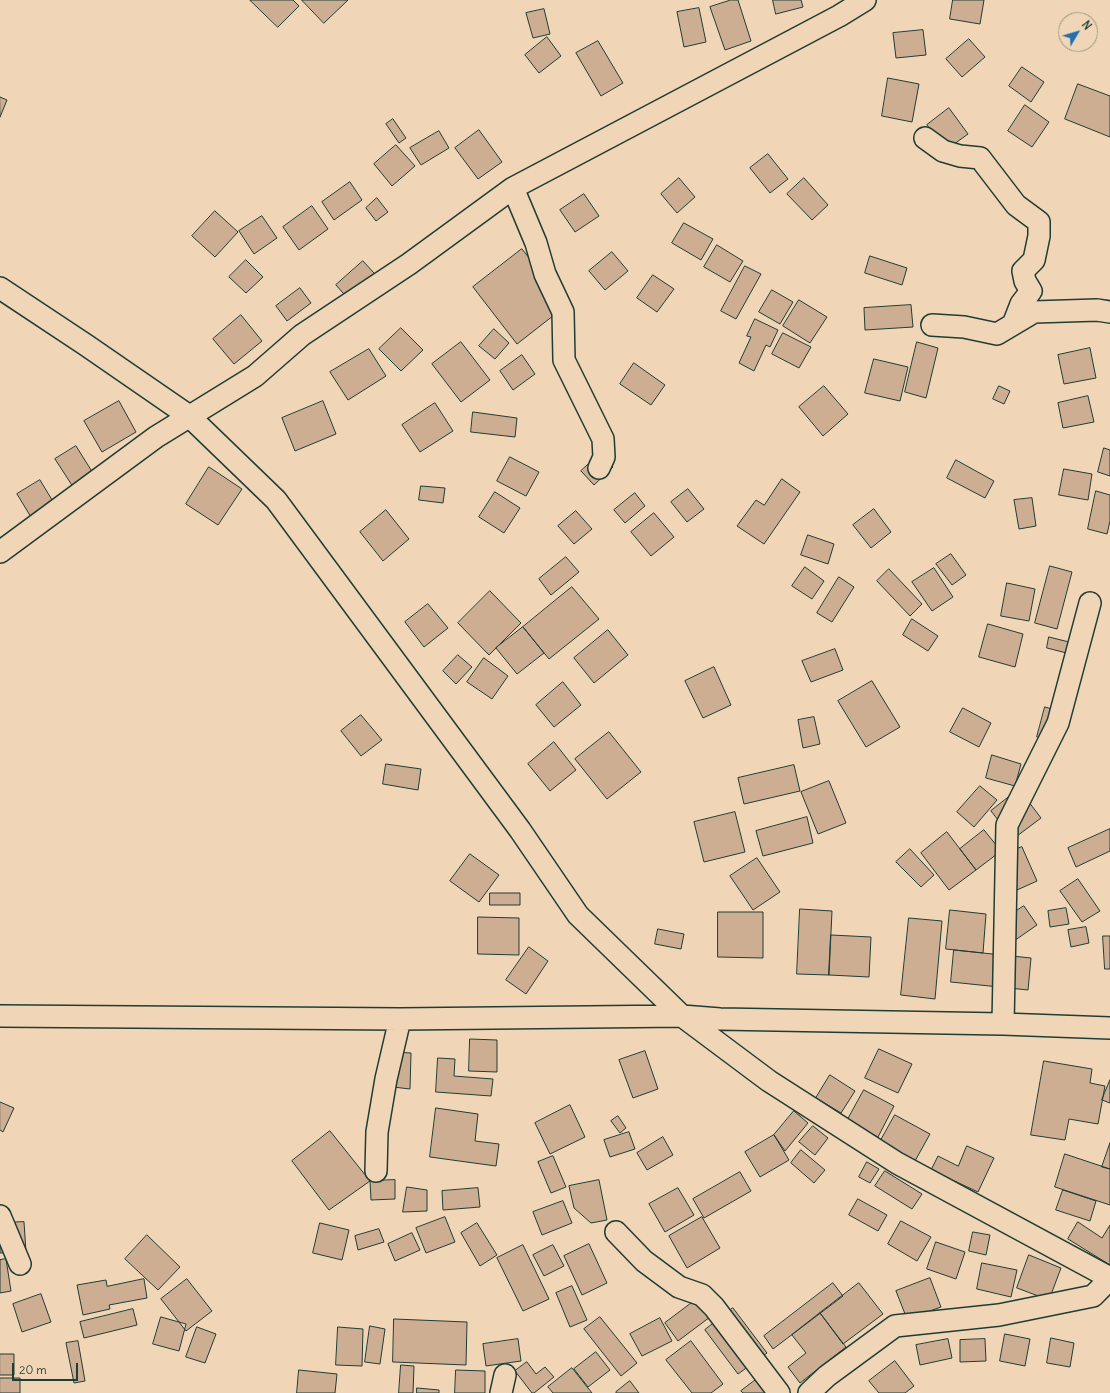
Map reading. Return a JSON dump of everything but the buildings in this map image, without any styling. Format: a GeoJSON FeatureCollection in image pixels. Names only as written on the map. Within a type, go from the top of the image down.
{"type":"FeatureCollection","features":[{"type":"Feature","properties":{"kind":"street"},"geometry":{"type":"LineString","coordinates":[[0,552],[156,437],[255,376],[302,335],[427,252],[513,188],[839,16],[865,0]]}},
{"type":"Feature","properties":{"kind":"street"},"geometry":{"type":"LineString","coordinates":[[925,138],[943,151],[960,156],[980,158],[1016,205],[1039,222],[1039,236],[1034,260],[1022,271],[1025,281],[1032,291],[1021,304],[1014,322]]}},
{"type":"Feature","properties":{"kind":"street"},"geometry":{"type":"LineString","coordinates":[[513,188],[536,243],[545,274],[563,312],[564,360],[603,439],[604,456],[599,468]]}},
{"type":"Feature","properties":{"kind":"street"},"geometry":{"type":"LineString","coordinates":[[0,288],[189,416],[276,500],[515,824],[578,915],[682,1016],[769,1081],[897,1163],[1110,1278],[1094,1296],[998,1315],[895,1326],[827,1376],[809,1393]]}},
{"type":"Feature","properties":{"kind":"street"},"geometry":{"type":"LineString","coordinates":[[932,325],[964,327],[997,334],[1014,322],[1034,312],[1097,310],[1110,312]]}},
{"type":"Feature","properties":{"kind":"street"},"geometry":{"type":"LineString","coordinates":[[1003,1024],[1007,825],[1058,723],[1090,603]]}},
{"type":"Feature","properties":{"kind":"street"},"geometry":{"type":"LineString","coordinates":[[0,1016],[400,1019],[682,1016],[727,1019],[1003,1024],[1110,1028]]}},
{"type":"Feature","properties":{"kind":"street"},"geometry":{"type":"LineString","coordinates":[[376,1171],[377,1132],[386,1079],[400,1019]]}},
{"type":"Feature","properties":{"kind":"street"},"geometry":{"type":"LineString","coordinates":[[0,1216],[20,1264]]}},
{"type":"Feature","properties":{"kind":"street"},"geometry":{"type":"LineString","coordinates":[[616,1232],[644,1261],[673,1283],[679,1287],[702,1295],[714,1307],[779,1393]]}}]}
